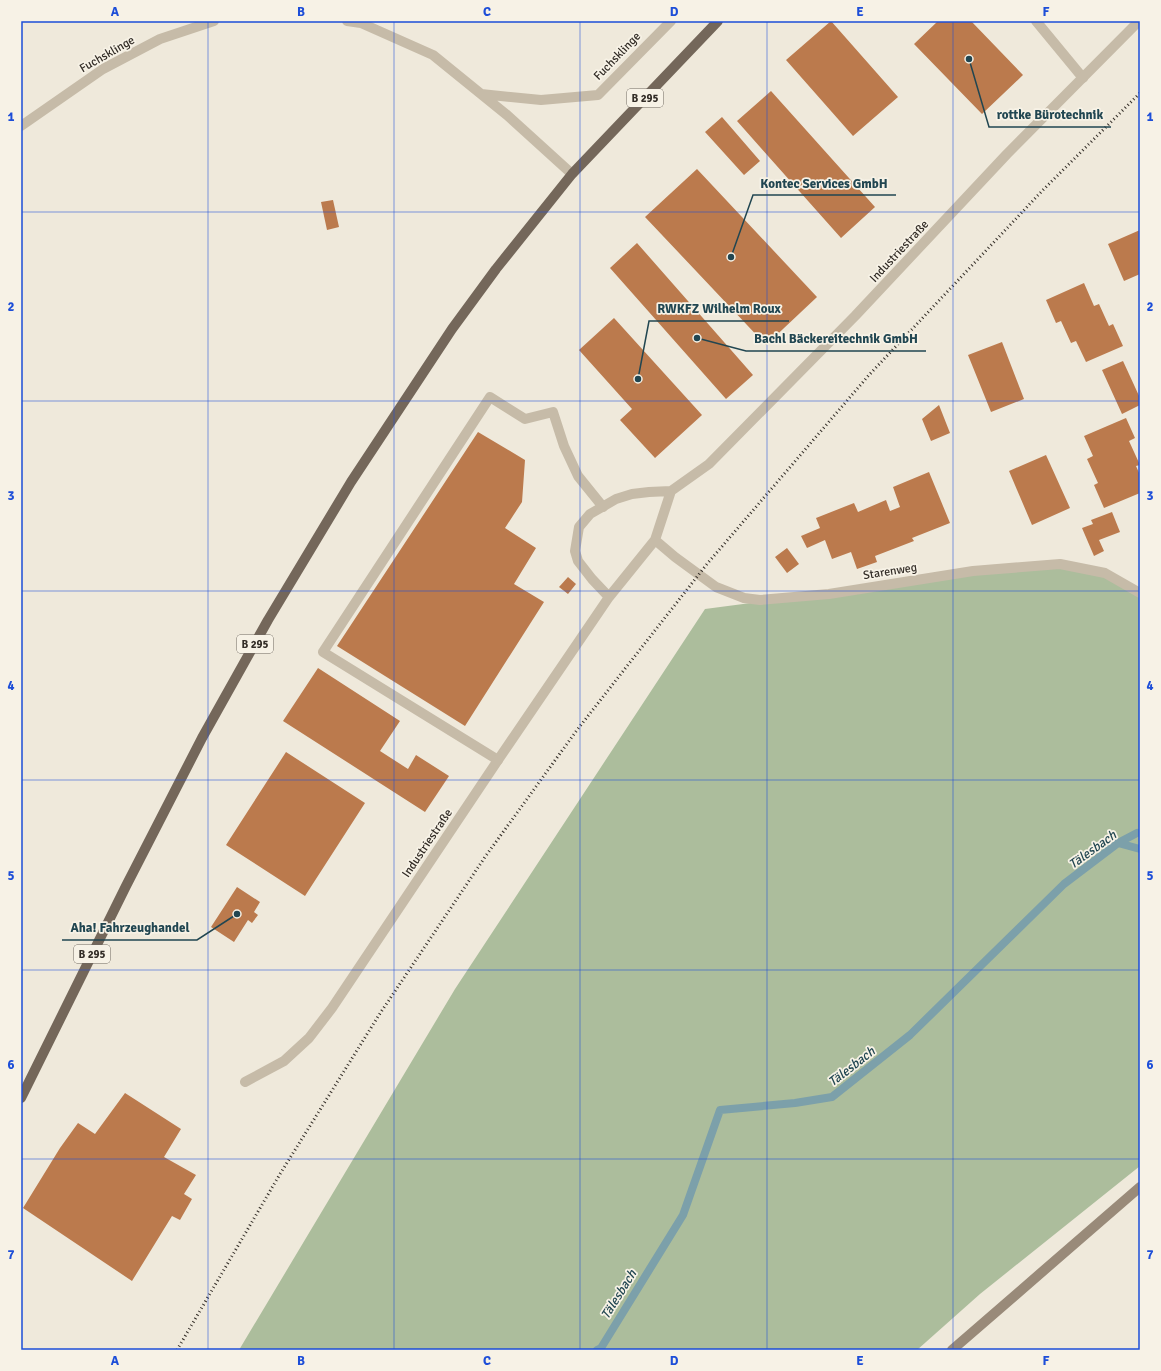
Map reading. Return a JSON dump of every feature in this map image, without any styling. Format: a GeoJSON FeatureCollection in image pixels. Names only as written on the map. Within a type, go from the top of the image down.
{"type":"FeatureCollection","features":[{"type":"Feature","properties":{"kind":"main road","name":"B 295"},"geometry":{"type":"LineString","coordinates":[[21,1098],[24,1085],[202,738],[264,627],[351,482],[452,329],[496,269],[572,174],[718,21]]}},
{"type":"Feature","properties":{"kind":"street","name":"Fuchsklinge"},"geometry":{"type":"LineString","coordinates":[[21,126],[103,69],[160,39],[214,21]]}},
{"type":"Feature","properties":{"kind":"street"},"geometry":{"type":"LineString","coordinates":[[347,21],[361,23],[433,55],[507,115],[572,174]]}},
{"type":"Feature","properties":{"kind":"street","name":"Fuchsklinge"},"geometry":{"type":"LineString","coordinates":[[481,94],[540,100],[598,95],[671,21]]}},
{"type":"Feature","properties":{"kind":"street"},"geometry":{"type":"LineString","coordinates":[[1036,21],[1082,78]]}},
{"type":"Feature","properties":{"kind":"street","name":"Industriestraße"},"geometry":{"type":"LineString","coordinates":[[245,1082],[284,1061],[308,1038],[332,1008],[609,597],[655,540],[671,491],[709,464],[715,458],[855,316],[1007,154],[1139,21]]}},
{"type":"Feature","properties":{"kind":"street"},"geometry":{"type":"LineString","coordinates":[[498,760],[323,652],[490,397],[525,419],[553,412],[564,446],[578,476],[603,507]]}},
{"type":"Feature","properties":{"kind":"street"},"geometry":{"type":"LineString","coordinates":[[609,597],[578,561],[575,551],[579,527],[590,514],[616,499],[632,494],[671,491]]}},
{"type":"Feature","properties":{"kind":"street","name":"Starenweg"},"geometry":{"type":"LineString","coordinates":[[655,540],[675,557],[716,586],[744,598],[760,600],[829,594],[974,571],[1060,564],[1105,573],[1140,593]]}},
{"type":"Feature","properties":{"kind":"street"},"geometry":{"type":"LineString","coordinates":[[952,1350],[1140,1187]]}},
{"type":"Feature","properties":{"kind":"green space"},"geometry":{"type":"Polygon","coordinates":[[[1060,563],[1109,572],[1140,590],[1140,1166],[980,1294],[917,1350],[239,1350],[455,989],[705,609],[1060,563]]]}},
{"type":"Feature","properties":{"kind":"building"},"geometry":{"type":"Polygon","coordinates":[[[831,21],[898,97],[853,136],[786,60],[831,21]]]}},
{"type":"Feature","properties":{"kind":"building"},"geometry":{"type":"Polygon","coordinates":[[[938,21],[971,21],[1023,75],[982,114],[914,44],[938,21]]]}},
{"type":"Feature","properties":{"kind":"building"},"geometry":{"type":"Polygon","coordinates":[[[771,91],[875,207],[841,238],[737,121],[771,91]]]}},
{"type":"Feature","properties":{"kind":"building"},"geometry":{"type":"Polygon","coordinates":[[[722,117],[760,161],[744,175],[705,132],[722,117]]]}},
{"type":"Feature","properties":{"kind":"building"},"geometry":{"type":"Polygon","coordinates":[[[697,169],[817,297],[766,345],[645,217],[697,169]]]}},
{"type":"Feature","properties":{"kind":"building"},"geometry":{"type":"Polygon","coordinates":[[[333,200],[339,227],[327,230],[321,202],[333,200]]]}},
{"type":"Feature","properties":{"kind":"building"},"geometry":{"type":"Polygon","coordinates":[[[1140,230],[1140,274],[1124,281],[1108,244],[1140,230]]]}},
{"type":"Feature","properties":{"kind":"building"},"geometry":{"type":"Polygon","coordinates":[[[637,243],[753,375],[726,399],[610,268],[637,243]]]}},
{"type":"Feature","properties":{"kind":"building"},"geometry":{"type":"Polygon","coordinates":[[[1084,283],[1094,306],[1099,304],[1109,326],[1113,324],[1123,346],[1086,362],[1076,341],[1071,343],[1061,321],[1056,323],[1046,300],[1084,283]]]}},
{"type":"Feature","properties":{"kind":"building"},"geometry":{"type":"Polygon","coordinates":[[[614,318],[702,415],[655,458],[620,420],[632,409],[579,350],[614,318]]]}},
{"type":"Feature","properties":{"kind":"building"},"geometry":{"type":"Polygon","coordinates":[[[1002,342],[1024,399],[991,412],[968,355],[1002,342]]]}},
{"type":"Feature","properties":{"kind":"building"},"geometry":{"type":"Polygon","coordinates":[[[1123,361],[1140,398],[1140,405],[1122,414],[1102,370],[1123,361]]]}},
{"type":"Feature","properties":{"kind":"building"},"geometry":{"type":"Polygon","coordinates":[[[939,405],[950,433],[931,441],[922,419],[939,405]]]}},
{"type":"Feature","properties":{"kind":"building"},"geometry":{"type":"Polygon","coordinates":[[[1126,418],[1135,438],[1129,441],[1140,465],[1136,466],[1140,475],[1140,493],[1104,508],[1094,485],[1098,483],[1087,459],[1093,456],[1084,436],[1126,418]]]}},
{"type":"Feature","properties":{"kind":"building"},"geometry":{"type":"Polygon","coordinates":[[[478,432],[525,460],[522,502],[505,528],[536,548],[514,584],[544,602],[465,726],[337,646],[478,432]]]}},
{"type":"Feature","properties":{"kind":"building"},"geometry":{"type":"Polygon","coordinates":[[[1046,455],[1070,508],[1032,525],[1009,471],[1046,455]]]}},
{"type":"Feature","properties":{"kind":"building"},"geometry":{"type":"Polygon","coordinates":[[[929,472],[950,523],[912,538],[914,541],[875,556],[877,562],[857,569],[851,552],[832,559],[825,540],[807,548],[801,536],[820,528],[816,518],[854,503],[858,512],[886,500],[890,511],[900,507],[893,487],[929,472]]]}},
{"type":"Feature","properties":{"kind":"building"},"geometry":{"type":"Polygon","coordinates":[[[1112,512],[1120,532],[1099,540],[1104,551],[1094,556],[1082,528],[1093,524],[1091,520],[1112,512]]]}},
{"type":"Feature","properties":{"kind":"building"},"geometry":{"type":"Polygon","coordinates":[[[787,548],[799,564],[787,573],[775,557],[787,548]]]}},
{"type":"Feature","properties":{"kind":"building"},"geometry":{"type":"Polygon","coordinates":[[[568,577],[576,584],[568,594],[559,587],[568,577]]]}},
{"type":"Feature","properties":{"kind":"building"},"geometry":{"type":"Polygon","coordinates":[[[318,668],[400,721],[380,751],[408,769],[416,755],[449,776],[425,812],[283,721],[318,668]]]}},
{"type":"Feature","properties":{"kind":"building"},"geometry":{"type":"Polygon","coordinates":[[[286,752],[365,803],[305,896],[226,845],[286,752]]]}},
{"type":"Feature","properties":{"kind":"building"},"geometry":{"type":"Polygon","coordinates":[[[237,887],[260,902],[254,912],[258,915],[252,923],[248,920],[234,942],[211,927],[237,887]]]}},
{"type":"Feature","properties":{"kind":"building"},"geometry":{"type":"Polygon","coordinates":[[[125,1093],[181,1129],[164,1157],[196,1175],[184,1194],[192,1199],[180,1220],[172,1216],[132,1281],[23,1208],[60,1148],[78,1123],[95,1134],[125,1093]]]}},
{"type":"Feature","properties":{"kind":"waterway","name":"Tälesbach"},"geometry":{"type":"LineString","coordinates":[[597,1350],[601,1348],[683,1215],[720,1110],[795,1103],[832,1097],[910,1035],[1064,884],[1118,843],[1137,833]]}},
{"type":"Feature","properties":{"kind":"waterway"},"geometry":{"type":"LineString","coordinates":[[1118,843],[1140,849]]}},
{"type":"Feature","properties":{"kind":"railway"},"geometry":{"type":"LineString","coordinates":[[177,1350],[280,1174],[379,1015],[485,857],[577,730],[707,564],[869,375],[1042,191],[1140,93]]}},
{"type":"Feature","properties":{"kind":"place","name":"rottke Bürotechnik"},"geometry":{"type":"Point","coordinates":[969,59]}},
{"type":"Feature","properties":{"kind":"place","name":"Kontec Services GmbH"},"geometry":{"type":"Point","coordinates":[731,257]}},
{"type":"Feature","properties":{"kind":"place","name":"Bachl Bäckereitechnik GmbH"},"geometry":{"type":"Point","coordinates":[697,338]}},
{"type":"Feature","properties":{"kind":"place","name":"RWKFZ Wilhelm Roux"},"geometry":{"type":"Point","coordinates":[638,379]}},
{"type":"Feature","properties":{"kind":"place","name":"Aha! Fahrzeughandel"},"geometry":{"type":"Point","coordinates":[237,914]}}]}
